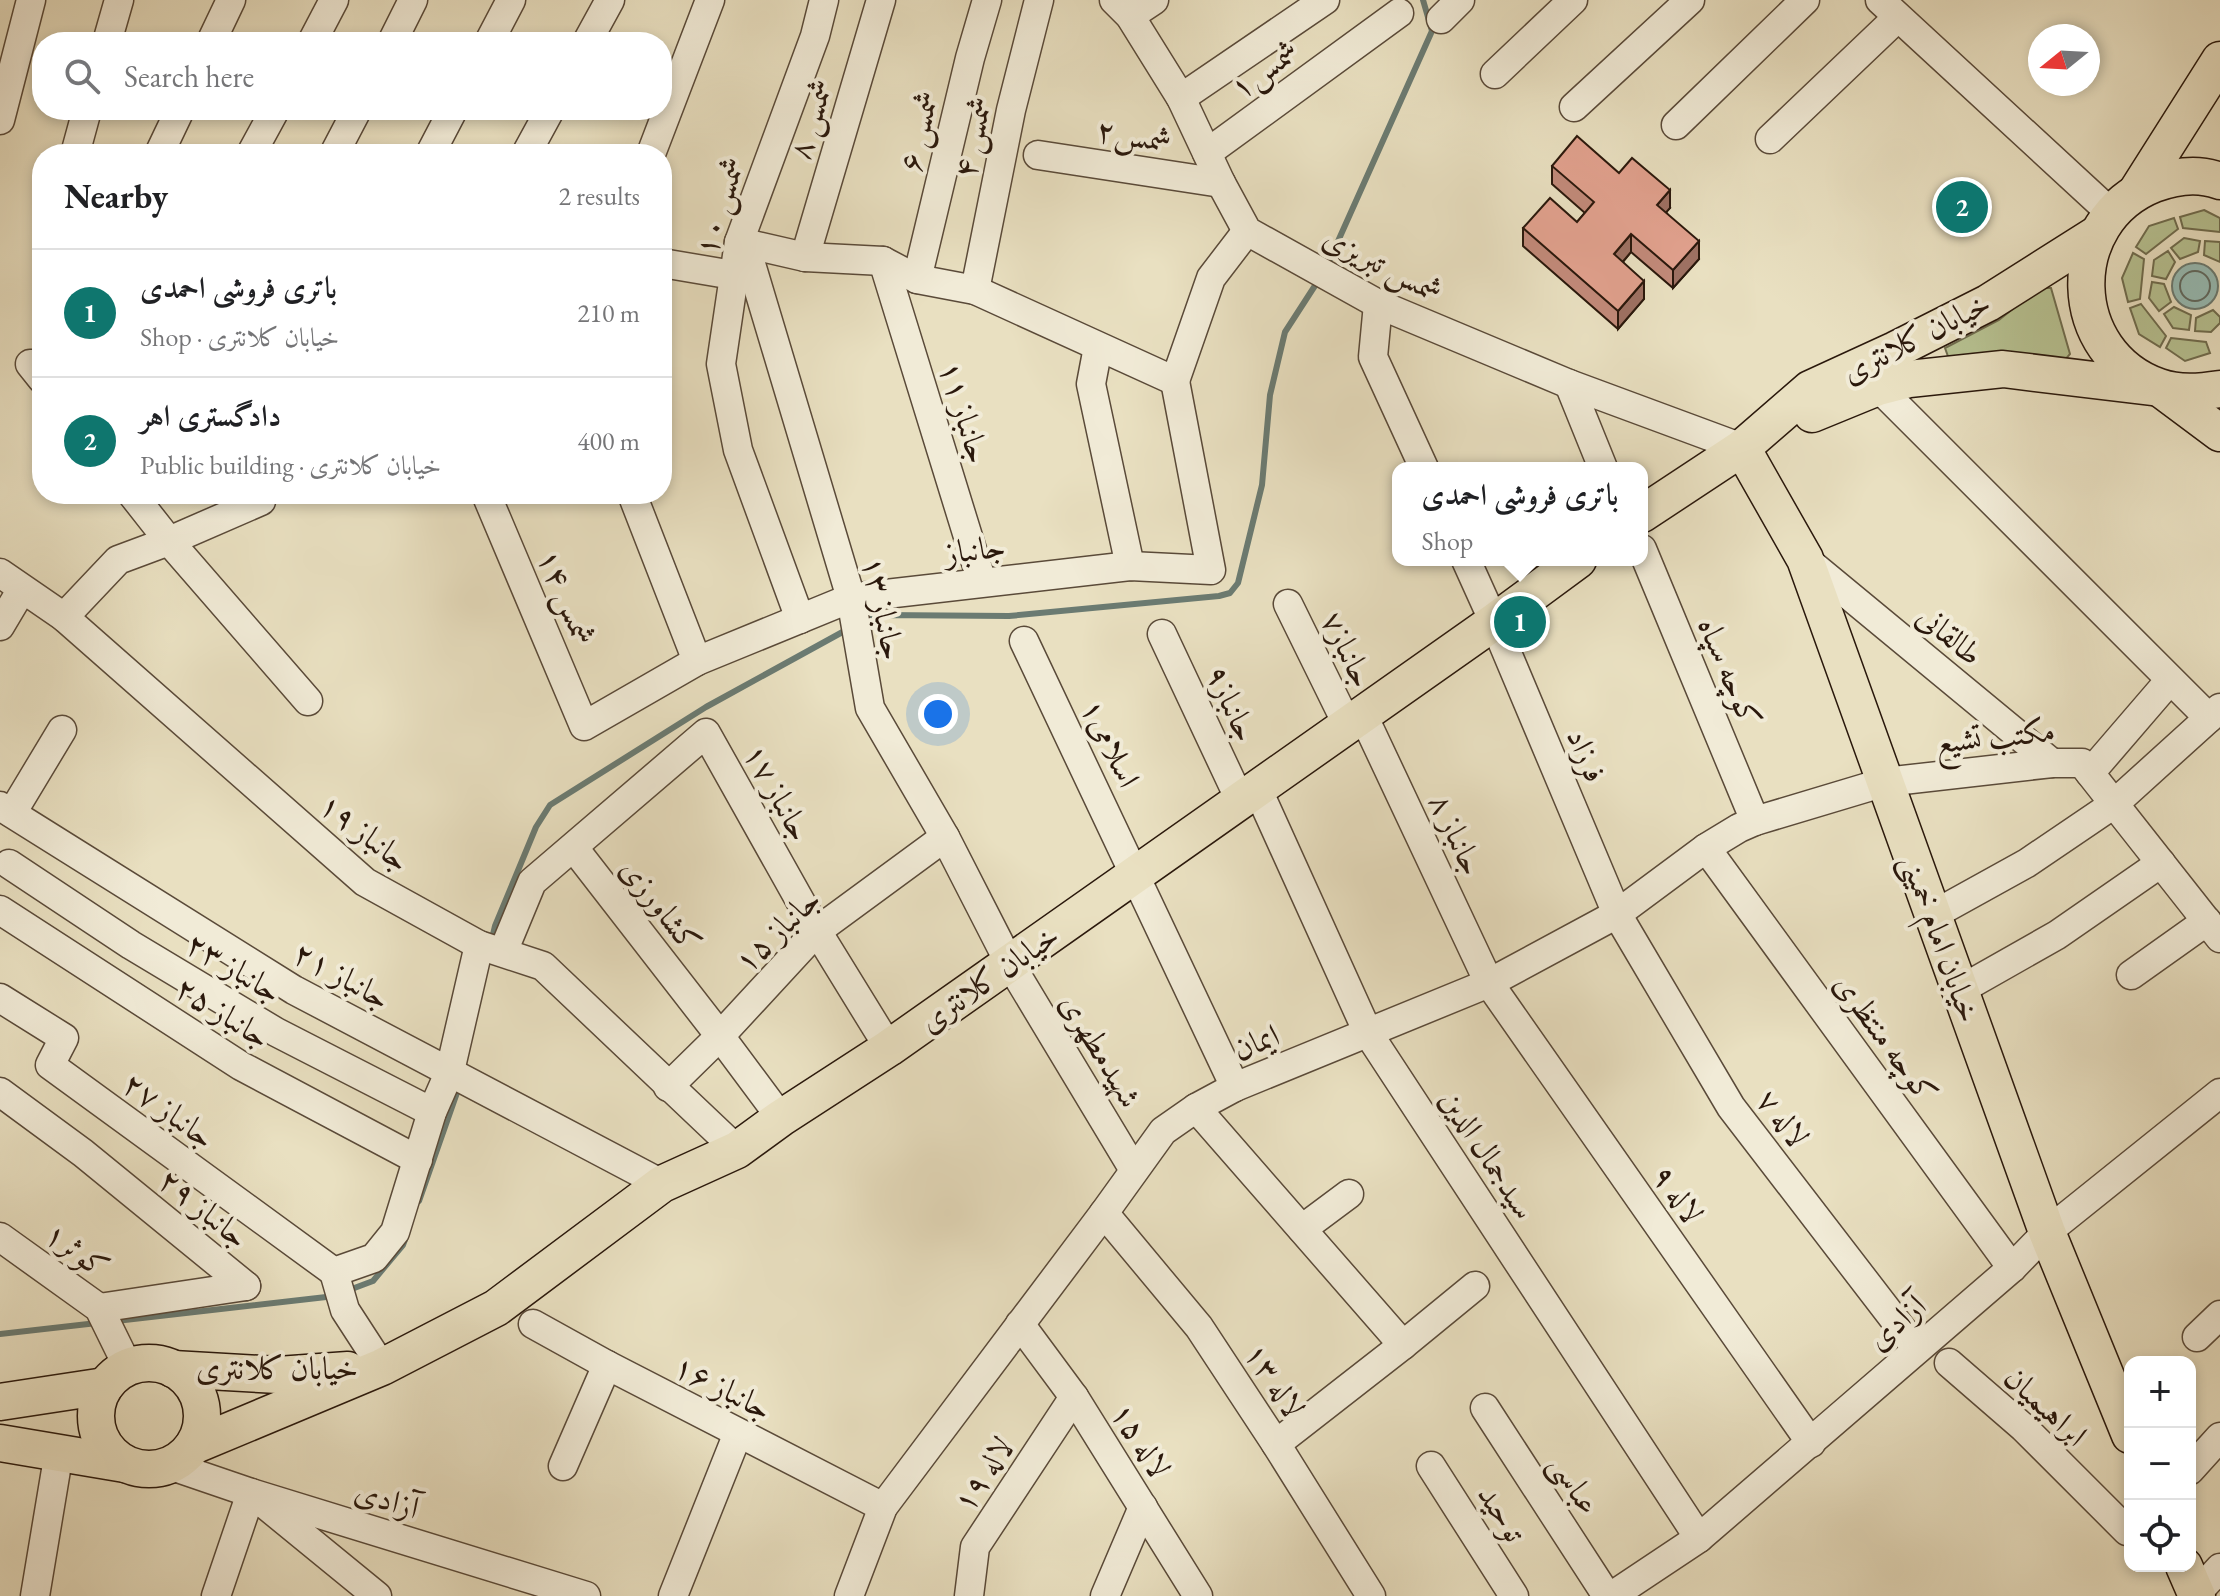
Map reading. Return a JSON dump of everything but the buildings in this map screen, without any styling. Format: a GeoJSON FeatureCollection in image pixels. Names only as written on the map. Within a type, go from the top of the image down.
{"type":"FeatureCollection","features":[{"type":"Feature","properties":{"kind":"main road"},"geometry":{"type":"LineString","coordinates":[[2220,60],[2115,213],[2086,270],[2087,307],[2101,342],[2127,370],[2160,388],[2220,433]]}},
{"type":"Feature","properties":{"kind":"main road"},"geometry":{"type":"LineString","coordinates":[[2115,213],[2172,178],[2209,177],[2220,181]]}},
{"type":"Feature","properties":{"kind":"main road","name":"خیابان کلانتری"},"geometry":{"type":"LineString","coordinates":[[1648,510],[1742,448],[1810,389],[1988,303],[2115,213]]}},
{"type":"Feature","properties":{"kind":"main road","name":"خیابان کلانتری"},"geometry":{"type":"LineString","coordinates":[[1742,448],[1821,410],[1878,387],[1909,379],[2003,369],[2193,393],[2220,389]]}},
{"type":"Feature","properties":{"kind":"main road","name":"خیابان امام خمینی"},"geometry":{"type":"LineString","coordinates":[[1742,448],[1805,559],[2047,1232],[2127,1428]]}},
{"type":"Feature","properties":{"kind":"main road","name":"خیابان کلانتری"},"geometry":{"type":"LineString","coordinates":[[181,1456],[382,1367],[496,1308],[662,1184],[737,1150],[889,1048],[1570,566]]}},
{"type":"Feature","properties":{"kind":"main road"},"geometry":{"type":"LineString","coordinates":[[0,1402],[117,1376],[143,1363],[158,1364],[185,1377],[200,1403],[202,1418],[199,1433],[181,1456],[155,1469],[0,1443]]}},
{"type":"Feature","properties":{"kind":"main road","name":"خیابان کلانتری"},"geometry":{"type":"LineString","coordinates":[[173,1369],[278,1375],[382,1367]]}},
{"type":"Feature","properties":{"kind":"main road"},"geometry":{"type":"LineString","coordinates":[[117,1376],[99,1399],[96,1414],[103,1443],[125,1464]]}},
{"type":"Feature","properties":{"kind":"street"},"geometry":{"type":"LineString","coordinates":[[0,120],[31,0]]}},
{"type":"Feature","properties":{"kind":"street"},"geometry":{"type":"LineString","coordinates":[[110,32],[119,0]]}},
{"type":"Feature","properties":{"kind":"street"},"geometry":{"type":"LineString","coordinates":[[216,32],[231,0]]}},
{"type":"Feature","properties":{"kind":"street"},"geometry":{"type":"LineString","coordinates":[[317,32],[334,0]]}},
{"type":"Feature","properties":{"kind":"street"},"geometry":{"type":"LineString","coordinates":[[397,32],[413,0]]}},
{"type":"Feature","properties":{"kind":"street"},"geometry":{"type":"LineString","coordinates":[[494,32],[511,0]]}},
{"type":"Feature","properties":{"kind":"street"},"geometry":{"type":"LineString","coordinates":[[592,32],[610,0]]}},
{"type":"Feature","properties":{"kind":"street"},"geometry":{"type":"LineString","coordinates":[[672,99],[710,0]]}},
{"type":"Feature","properties":{"kind":"street","name":"شمس ۱۰"},"geometry":{"type":"LineString","coordinates":[[800,619],[738,450],[721,364],[733,275],[742,243],[815,36],[824,0]]}},
{"type":"Feature","properties":{"kind":"street","name":"شمس ۸"},"geometry":{"type":"LineString","coordinates":[[805,257],[881,0]]}},
{"type":"Feature","properties":{"kind":"street","name":"شمس ۶"},"geometry":{"type":"LineString","coordinates":[[917,279],[987,0]]}},
{"type":"Feature","properties":{"kind":"street","name":"شمس ۴"},"geometry":{"type":"LineString","coordinates":[[975,290],[1011,110],[1039,0]]}},
{"type":"Feature","properties":{"kind":"street"},"geometry":{"type":"LineString","coordinates":[[742,243],[805,257],[883,261],[917,279],[975,290],[1175,381],[1211,278],[1247,231],[1181,98],[1122,8],[1154,0]]}},
{"type":"Feature","properties":{"kind":"street"},"geometry":{"type":"LineString","coordinates":[[1181,98],[1325,0]]}},
{"type":"Feature","properties":{"kind":"street"},"geometry":{"type":"LineString","coordinates":[[1495,74],[1573,0]]}},
{"type":"Feature","properties":{"kind":"street"},"geometry":{"type":"LineString","coordinates":[[1574,107],[1690,0]]}},
{"type":"Feature","properties":{"kind":"street"},"geometry":{"type":"LineString","coordinates":[[1676,125],[1805,0]]}},
{"type":"Feature","properties":{"kind":"street"},"geometry":{"type":"LineString","coordinates":[[1770,139],[1889,9],[2115,213]]}},
{"type":"Feature","properties":{"kind":"street","name":"شمس۱"},"geometry":{"type":"LineString","coordinates":[[1207,153],[1399,13]]}},
{"type":"Feature","properties":{"kind":"street"},"geometry":{"type":"LineString","coordinates":[[78,144],[84,120]]}},
{"type":"Feature","properties":{"kind":"street"},"geometry":{"type":"LineString","coordinates":[[164,144],[175,120]]}},
{"type":"Feature","properties":{"kind":"street"},"geometry":{"type":"LineString","coordinates":[[256,144],[270,120]]}},
{"type":"Feature","properties":{"kind":"street"},"geometry":{"type":"LineString","coordinates":[[339,144],[352,120]]}},
{"type":"Feature","properties":{"kind":"street"},"geometry":{"type":"LineString","coordinates":[[435,144],[448,120]]}},
{"type":"Feature","properties":{"kind":"street"},"geometry":{"type":"LineString","coordinates":[[531,144],[545,120]]}},
{"type":"Feature","properties":{"kind":"street"},"geometry":{"type":"LineString","coordinates":[[655,144],[664,120]]}},
{"type":"Feature","properties":{"kind":"street","name":"شمس۲"},"geometry":{"type":"LineString","coordinates":[[1038,155],[1221,183]]}},
{"type":"Feature","properties":{"kind":"street","name":"شمس تبریزی"},"geometry":{"type":"LineString","coordinates":[[1247,231],[1378,304],[1569,384],[1742,448]]}},
{"type":"Feature","properties":{"kind":"street","name":"جانباز ۱۳"},"geometry":{"type":"LineString","coordinates":[[742,243],[851,598],[870,708],[945,837],[1010,964]]}},
{"type":"Feature","properties":{"kind":"street","name":"جانباز ۱۱"},"geometry":{"type":"LineString","coordinates":[[883,261],[982,582]]}},
{"type":"Feature","properties":{"kind":"street"},"geometry":{"type":"LineString","coordinates":[[672,265],[733,275]]}},
{"type":"Feature","properties":{"kind":"street"},"geometry":{"type":"LineString","coordinates":[[1378,304],[1373,357],[1421,462]]}},
{"type":"Feature","properties":{"kind":"street"},"geometry":{"type":"LineString","coordinates":[[1098,347],[1091,384],[1130,566]]}},
{"type":"Feature","properties":{"kind":"street","name":"جانباز"},"geometry":{"type":"LineString","coordinates":[[584,726],[697,661],[851,598],[1130,566],[1211,570],[1175,381]]}},
{"type":"Feature","properties":{"kind":"street"},"geometry":{"type":"LineString","coordinates":[[1569,384],[1601,462]]}},
{"type":"Feature","properties":{"kind":"street"},"geometry":{"type":"LineString","coordinates":[[1878,387],[2170,680],[2214,713],[2114,804],[2027,863],[1933,915]]}},
{"type":"Feature","properties":{"kind":"street"},"geometry":{"type":"LineString","coordinates":[[140,504],[308,701]]}},
{"type":"Feature","properties":{"kind":"street"},"geometry":{"type":"LineString","coordinates":[[64,617],[118,560],[254,504]]}},
{"type":"Feature","properties":{"kind":"street","name":"شمس ۱۴"},"geometry":{"type":"LineString","coordinates":[[490,504],[584,726]]}},
{"type":"Feature","properties":{"kind":"street"},"geometry":{"type":"LineString","coordinates":[[636,504],[697,661]]}},
{"type":"Feature","properties":{"kind":"street","name":"طالقانی"},"geometry":{"type":"LineString","coordinates":[[1805,559],[2052,763]]}},
{"type":"Feature","properties":{"kind":"street","name":"کوچه سپاه"},"geometry":{"type":"LineString","coordinates":[[1648,563],[1755,821]]}},
{"type":"Feature","properties":{"kind":"street","name":"فرزاد"},"geometry":{"type":"LineString","coordinates":[[1469,566],[1617,914]]}},
{"type":"Feature","properties":{"kind":"street"},"geometry":{"type":"LineString","coordinates":[[0,626],[11,581]]}},
{"type":"Feature","properties":{"kind":"street","name":"جانباز ۱۹"},"geometry":{"type":"LineString","coordinates":[[11,581],[64,617],[365,882],[491,949],[543,966],[737,1150]]}},
{"type":"Feature","properties":{"kind":"street","name":"جانباز۷"},"geometry":{"type":"LineString","coordinates":[[1288,604],[1355,719]]}},
{"type":"Feature","properties":{"kind":"street","name":"جانباز۹"},"geometry":{"type":"LineString","coordinates":[[1162,634],[1248,794]]}},
{"type":"Feature","properties":{"kind":"street","name":"اسلامی۱"},"geometry":{"type":"LineString","coordinates":[[1024,641],[1235,1087]]}},
{"type":"Feature","properties":{"kind":"street"},"geometry":{"type":"LineString","coordinates":[[2090,773],[2170,680]]}},
{"type":"Feature","properties":{"kind":"street","name":"جانباز ۸"},"geometry":{"type":"LineString","coordinates":[[1355,719],[1489,983]]}},
{"type":"Feature","properties":{"kind":"street"},"geometry":{"type":"LineString","coordinates":[[6,810],[62,730]]}},
{"type":"Feature","properties":{"kind":"street","name":"جانباز ۱۷"},"geometry":{"type":"LineString","coordinates":[[574,848],[706,733],[817,931],[889,1048]]}},
{"type":"Feature","properties":{"kind":"street","name":"مکتب تشیع"},"geometry":{"type":"LineString","coordinates":[[1885,782],[2052,763],[2082,763],[2214,930]]}},
{"type":"Feature","properties":{"kind":"street","name":"ایمان"},"geometry":{"type":"LineString","coordinates":[[849,1596],[883,1507],[1163,1131],[1196,1108],[1235,1087],[1489,983],[1617,914],[1706,848],[1739,828],[1885,782]]}},
{"type":"Feature","properties":{"kind":"street","name":"سیدجمال الدین"},"geometry":{"type":"LineString","coordinates":[[1248,794],[1368,1033],[1699,1538]]}},
{"type":"Feature","properties":{"kind":"street","name":"جانباز ۲۱"},"geometry":{"type":"LineString","coordinates":[[6,810],[294,990],[662,1184]]}},
{"type":"Feature","properties":{"kind":"street","name":"جانباز ۱۵"},"geometry":{"type":"LineString","coordinates":[[668,1087],[817,931],[945,837]]}},
{"type":"Feature","properties":{"kind":"street"},"geometry":{"type":"LineString","coordinates":[[382,1367],[345,1310],[334,1272],[374,1258],[395,1232],[432,1112],[450,1071],[491,949],[532,882],[574,848]]}},
{"type":"Feature","properties":{"kind":"street","name":"کشاورزی"},"geometry":{"type":"LineString","coordinates":[[574,848],[781,1118]]}},
{"type":"Feature","properties":{"kind":"street","name":"کوچه منتظری"},"geometry":{"type":"LineString","coordinates":[[1706,848],[2012,1268]]}},
{"type":"Feature","properties":{"kind":"street"},"geometry":{"type":"LineString","coordinates":[[1960,990],[2057,935],[2161,863]]}},
{"type":"Feature","properties":{"kind":"street","name":"جانباز ۲۳"},"geometry":{"type":"LineString","coordinates":[[9,864],[131,945],[276,1032],[432,1112]]}},
{"type":"Feature","properties":{"kind":"street","name":"جانباز ۲۵"},"geometry":{"type":"LineString","coordinates":[[0,910],[241,1066],[418,1160]]}},
{"type":"Feature","properties":{"kind":"street","name":"لاله ۷"},"geometry":{"type":"LineString","coordinates":[[1617,914],[1731,1107],[1917,1349]]}},
{"type":"Feature","properties":{"kind":"street"},"geometry":{"type":"LineString","coordinates":[[2131,975],[2214,930]]}},
{"type":"Feature","properties":{"kind":"street","name":"شهیدمطهری"},"geometry":{"type":"LineString","coordinates":[[1010,964],[1134,1170]]}},
{"type":"Feature","properties":{"kind":"street","name":"لاله ۹"},"geometry":{"type":"LineString","coordinates":[[1489,983],[1811,1443]]}},
{"type":"Feature","properties":{"kind":"street","name":"جانباز ۲۷"},"geometry":{"type":"LineString","coordinates":[[0,998],[64,1038],[50,1065],[334,1272]]}},
{"type":"Feature","properties":{"kind":"street","name":"جانباز ۲۹"},"geometry":{"type":"LineString","coordinates":[[0,1092],[83,1153],[246,1286],[99,1308]]}},
{"type":"Feature","properties":{"kind":"street","name":"آزادی"},"geometry":{"type":"LineString","coordinates":[[1610,1596],[1699,1538],[2012,1268],[2047,1232],[2220,1093]]}},
{"type":"Feature","properties":{"kind":"street"},"geometry":{"type":"LineString","coordinates":[[1196,1108],[1403,1345]]}},
{"type":"Feature","properties":{"kind":"street"},"geometry":{"type":"LineString","coordinates":[[1302,1229],[1349,1194]]}},
{"type":"Feature","properties":{"kind":"street","name":"لاله ۱۳"},"geometry":{"type":"LineString","coordinates":[[1104,1213],[1199,1327],[1371,1596]]}},
{"type":"Feature","properties":{"kind":"street","name":"کوثر۱"},"geometry":{"type":"LineString","coordinates":[[0,1237],[99,1308],[117,1376]]}},
{"type":"Feature","properties":{"kind":"street"},"geometry":{"type":"LineString","coordinates":[[1276,1444],[1475,1286]]}},
{"type":"Feature","properties":{"kind":"street"},"geometry":{"type":"LineString","coordinates":[[2197,1337],[2220,1315]]}},
{"type":"Feature","properties":{"kind":"street","name":"جانباز ۱۶"},"geometry":{"type":"LineString","coordinates":[[533,1324],[883,1507]]}},
{"type":"Feature","properties":{"kind":"street","name":"لاله ۱۵"},"geometry":{"type":"LineString","coordinates":[[1020,1324],[1074,1397],[1198,1596]]}},
{"type":"Feature","properties":{"kind":"street","name":"ابراهیمیان"},"geometry":{"type":"LineString","coordinates":[[1949,1363],[2024,1428],[2124,1528]]}},
{"type":"Feature","properties":{"kind":"street"},"geometry":{"type":"LineString","coordinates":[[563,1466],[607,1365]]}},
{"type":"Feature","properties":{"kind":"street","name":"لاله ۱۹"},"geometry":{"type":"LineString","coordinates":[[969,1596],[975,1547],[1074,1397]]}},
{"type":"Feature","properties":{"kind":"street","name":"عباسی"},"geometry":{"type":"LineString","coordinates":[[1485,1408],[1610,1596]]}},
{"type":"Feature","properties":{"kind":"street"},"geometry":{"type":"LineString","coordinates":[[673,1596],[738,1433]]}},
{"type":"Feature","properties":{"kind":"street"},"geometry":{"type":"LineString","coordinates":[[2196,1463],[2220,1437]]}},
{"type":"Feature","properties":{"kind":"street"},"geometry":{"type":"LineString","coordinates":[[35,1596],[59,1452]]}},
{"type":"Feature","properties":{"kind":"street","name":"آزادی"},"geometry":{"type":"LineString","coordinates":[[181,1456],[251,1493],[586,1596]]}},
{"type":"Feature","properties":{"kind":"street","name":"توحید"},"geometry":{"type":"LineString","coordinates":[[1431,1466],[1514,1596]]}},
{"type":"Feature","properties":{"kind":"street"},"geometry":{"type":"LineString","coordinates":[[216,1596],[251,1493],[377,1596]]}},
{"type":"Feature","properties":{"kind":"street"},"geometry":{"type":"LineString","coordinates":[[1105,1596],[1143,1507]]}},
{"type":"Feature","properties":{"kind":"green space"},"geometry":{"type":"Polygon","coordinates":[[[2204,210],[2220,218],[2220,232],[2183,228],[2180,217],[2204,210]]]}},
{"type":"Feature","properties":{"kind":"green space"},"geometry":{"type":"Polygon","coordinates":[[[2174,218],[2178,229],[2146,254],[2136,247],[2149,226],[2174,218]]]}},
{"type":"Feature","properties":{"kind":"green space"},"geometry":{"type":"Polygon","coordinates":[[[2184,238],[2200,241],[2198,252],[2180,259],[2171,248],[2184,238]]]}},
{"type":"Feature","properties":{"kind":"green space"},"geometry":{"type":"Polygon","coordinates":[[[2205,241],[2220,242],[2220,262],[2204,255],[2205,241]]]}},
{"type":"Feature","properties":{"kind":"green space"},"geometry":{"type":"Polygon","coordinates":[[[2168,251],[2175,262],[2166,279],[2152,276],[2154,260],[2168,251]]]}},
{"type":"Feature","properties":{"kind":"green space"},"geometry":{"type":"Polygon","coordinates":[[[2133,253],[2144,259],[2140,299],[2128,302],[2122,278],[2133,253]]]}},
{"type":"Feature","properties":{"kind":"green space"},"geometry":{"type":"Polygon","coordinates":[[[2152,282],[2164,284],[2171,302],[2159,311],[2149,298],[2152,282]]]}},
{"type":"Feature","properties":{"kind":"green space"},"geometry":{"type":"Polygon","coordinates":[[[2039,288],[2051,288],[2070,354],[2059,367],[1950,362],[1945,348],[1999,320],[2039,288]]]}},
{"type":"Feature","properties":{"kind":"green space"},"geometry":{"type":"Polygon","coordinates":[[[2141,304],[2166,336],[2160,347],[2139,334],[2130,308],[2141,304]]]}},
{"type":"Feature","properties":{"kind":"green space"},"geometry":{"type":"Polygon","coordinates":[[[2174,307],[2191,315],[2189,330],[2173,328],[2164,314],[2174,307]]]}},
{"type":"Feature","properties":{"kind":"green space"},"geometry":{"type":"Polygon","coordinates":[[[2213,310],[2220,317],[2220,323],[2211,332],[2195,331],[2196,318],[2213,310]]]}},
{"type":"Feature","properties":{"kind":"green space"},"geometry":{"type":"Polygon","coordinates":[[[2171,338],[2206,342],[2210,353],[2185,361],[2166,348],[2171,338]]]}},
{"type":"Feature","properties":{"kind":"water"},"geometry":{"type":"Polygon","coordinates":[[[2195,263],[2211,270],[2218,286],[2211,302],[2195,309],[2179,302],[2172,286],[2179,270],[2195,263]]]}},
{"type":"Feature","properties":{"kind":"waterway"},"geometry":{"type":"LineString","coordinates":[[1326,268],[1432,31],[1423,0]]}},
{"type":"Feature","properties":{"kind":"waterway"},"geometry":{"type":"LineString","coordinates":[[862,623],[880,615],[1009,616],[1230,593],[1238,583],[1262,485],[1270,395],[1285,332],[1318,281]]}},
{"type":"Feature","properties":{"kind":"waterway"},"geometry":{"type":"LineString","coordinates":[[491,943],[495,926],[536,827],[550,805],[706,707],[848,629]]}},
{"type":"Feature","properties":{"kind":"waterway"},"geometry":{"type":"LineString","coordinates":[[419,1201],[459,1087]]}},
{"type":"Feature","properties":{"kind":"waterway"},"geometry":{"type":"LineString","coordinates":[[349,1290],[373,1281],[403,1245],[406,1237]]}},
{"type":"Feature","properties":{"kind":"waterway"},"geometry":{"type":"LineString","coordinates":[[116,1321],[335,1296]]}},
{"type":"Feature","properties":{"kind":"waterway"},"geometry":{"type":"LineString","coordinates":[[0,1334],[97,1323]]}},
{"type":"Feature","properties":{"kind":"place","name":"دادگستری اهر"},"geometry":{"type":"Point","coordinates":[1962,207]}},
{"type":"Feature","properties":{"kind":"place","name":"باتری فروشی احمدی"},"geometry":{"type":"Point","coordinates":[1520,622]}}]}
